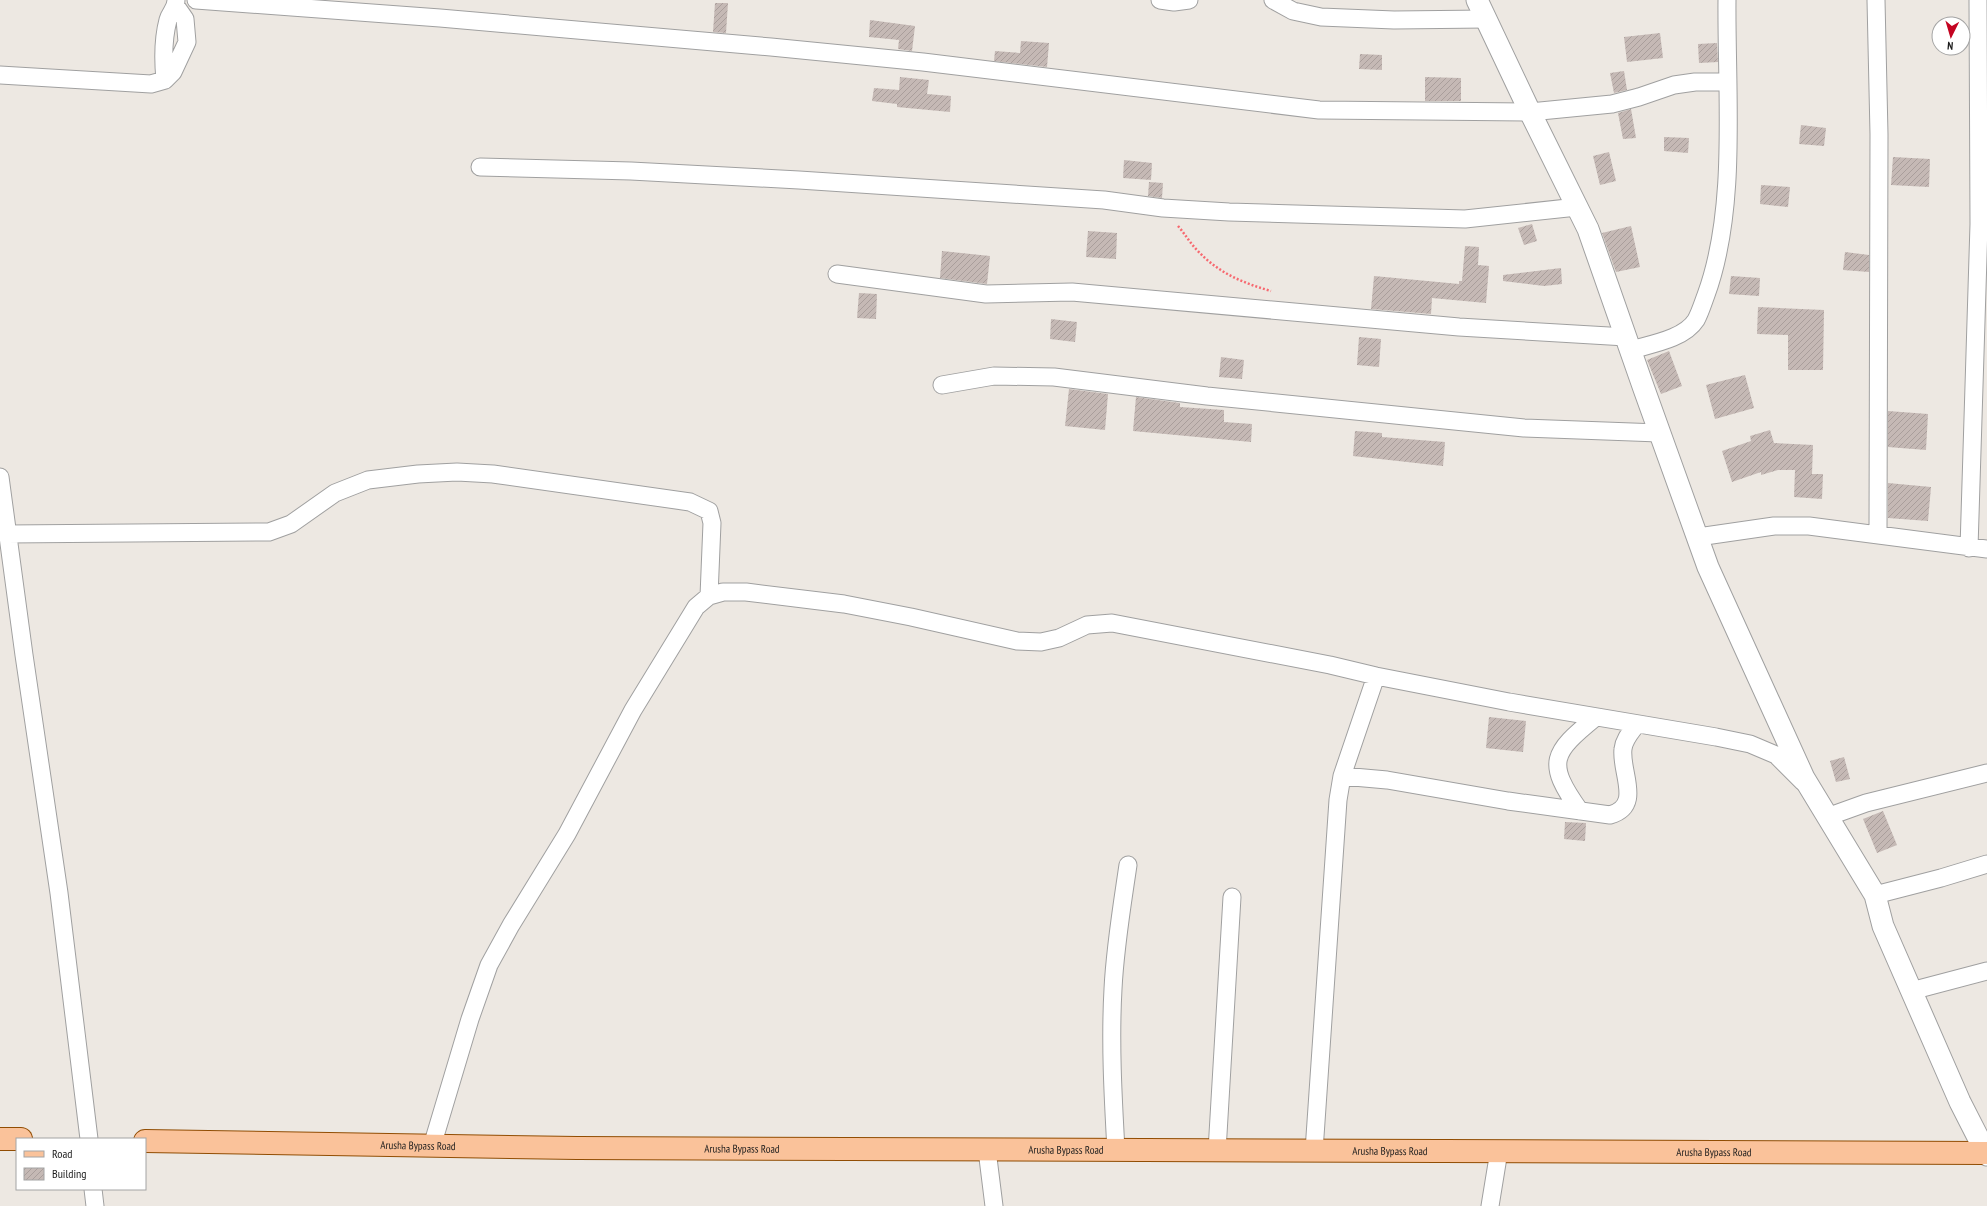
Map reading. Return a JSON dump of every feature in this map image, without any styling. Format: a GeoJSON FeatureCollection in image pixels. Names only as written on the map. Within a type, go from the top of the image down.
{"type":"FeatureCollection","features":[{"type":"Feature","properties":{"kind":"main road"},"geometry":{"type":"LineString","coordinates":[[0,1139],[16,1139]]}},
{"type":"Feature","properties":{"kind":"main road","name":"Arusha Bypass Road"},"geometry":{"type":"LineString","coordinates":[[146,1141],[432,1146],[987,1150],[1987,1154]]}},
{"type":"Feature","properties":{"kind":"street"},"geometry":{"type":"LineString","coordinates":[[196,0],[440,18],[771,47],[923,62],[1319,110],[1530,112],[1612,104],[1639,97],[1674,85],[1695,82],[1727,82]]}},
{"type":"Feature","properties":{"kind":"street"},"geometry":{"type":"LineString","coordinates":[[1160,0],[1174,2],[1190,0]]}},
{"type":"Feature","properties":{"kind":"street"},"geometry":{"type":"LineString","coordinates":[[1273,0],[1293,11],[1321,17],[1394,20],[1486,19]]}},
{"type":"Feature","properties":{"kind":"street"},"geometry":{"type":"LineString","coordinates":[[1477,0],[1530,112],[1588,228],[1659,433],[1708,567],[1809,787],[1875,895],[1883,926],[1911,991],[1960,1102],[1987,1154]]}},
{"type":"Feature","properties":{"kind":"street"},"geometry":{"type":"LineString","coordinates":[[837,274],[986,294],[1072,292],[1629,344],[1676,337],[1696,321],[1713,275],[1722,223],[1727,158],[1727,0]]}},
{"type":"Feature","properties":{"kind":"street"},"geometry":{"type":"LineString","coordinates":[[1876,0],[1879,134],[1878,535]]}},
{"type":"Feature","properties":{"kind":"street"},"geometry":{"type":"LineString","coordinates":[[1970,548],[1979,224],[1978,0]]}},
{"type":"Feature","properties":{"kind":"street"},"geometry":{"type":"LineString","coordinates":[[165,80],[163,57],[164,40],[168,18],[176,3]]}},
{"type":"Feature","properties":{"kind":"street"},"geometry":{"type":"LineString","coordinates":[[0,75],[151,84],[165,80],[173,72],[187,42],[185,19],[176,3]]}},
{"type":"Feature","properties":{"kind":"street"},"geometry":{"type":"LineString","coordinates":[[480,167],[631,171],[799,180],[1104,200],[1163,208],[1229,212],[1465,219],[1577,206]]}},
{"type":"Feature","properties":{"kind":"street"},"geometry":{"type":"LineString","coordinates":[[942,385],[994,376],[1054,377],[1207,396],[1524,428],[1659,433]]}},
{"type":"Feature","properties":{"kind":"street"},"geometry":{"type":"LineString","coordinates":[[7,534],[269,532],[290,524],[335,494],[368,480],[441,473],[493,474],[690,502],[709,510],[712,523],[709,596]]}},
{"type":"Feature","properties":{"kind":"street"},"geometry":{"type":"LineString","coordinates":[[0,477],[7,534],[60,893],[89,1138]]}},
{"type":"Feature","properties":{"kind":"street"},"geometry":{"type":"LineString","coordinates":[[1698,537],[1774,526],[1809,526],[1987,549]]}},
{"type":"Feature","properties":{"kind":"street"},"geometry":{"type":"LineString","coordinates":[[432,1146],[470,1019],[489,965],[511,925],[567,834],[640,697],[696,607],[709,596],[723,592],[746,592],[837,603],[911,617],[1017,641],[1041,642],[1059,638],[1087,625],[1112,623],[1330,665],[1376,676],[1750,744],[1776,755],[1809,787]]}},
{"type":"Feature","properties":{"kind":"street"},"geometry":{"type":"LineString","coordinates":[[1314,1151],[1336,829],[1342,776],[1376,676]]}},
{"type":"Feature","properties":{"kind":"street"},"geometry":{"type":"LineString","coordinates":[[1580,811],[1561,782],[1558,771],[1558,758],[1564,745],[1596,717]]}},
{"type":"Feature","properties":{"kind":"street"},"geometry":{"type":"LineString","coordinates":[[1342,776],[1387,780],[1508,801],[1610,815],[1619,812],[1624,808],[1628,790],[1622,761],[1623,748],[1626,737],[1637,724]]}},
{"type":"Feature","properties":{"kind":"street"},"geometry":{"type":"LineString","coordinates":[[1827,817],[1866,803],[1987,772]]}},
{"type":"Feature","properties":{"kind":"street"},"geometry":{"type":"LineString","coordinates":[[1875,895],[1941,878],[1987,864]]}},
{"type":"Feature","properties":{"kind":"street"},"geometry":{"type":"LineString","coordinates":[[1116,1150],[1112,1083],[1112,990],[1116,947],[1128,865]]}},
{"type":"Feature","properties":{"kind":"street"},"geometry":{"type":"LineString","coordinates":[[1217,1150],[1232,897]]}},
{"type":"Feature","properties":{"kind":"street"},"geometry":{"type":"LineString","coordinates":[[1911,991],[1987,971]]}},
{"type":"Feature","properties":{"kind":"street"},"geometry":{"type":"LineString","coordinates":[[987,1150],[994,1206]]}},
{"type":"Feature","properties":{"kind":"street"},"geometry":{"type":"LineString","coordinates":[[1490,1206],[1499,1152]]}},
{"type":"Feature","properties":{"kind":"street"},"geometry":{"type":"LineString","coordinates":[[93,1190],[95,1206]]}},
{"type":"Feature","properties":{"kind":"path"},"geometry":{"type":"LineString","coordinates":[[1163,208],[1197,250],[1216,267],[1247,284],[1278,293]]}},
{"type":"Feature","properties":{"kind":"building"},"geometry":{"type":"Polygon","coordinates":[[[715,3],[728,3],[726,33],[713,32],[715,3]]]}},
{"type":"Feature","properties":{"kind":"building"},"geometry":{"type":"Polygon","coordinates":[[[870,20],[915,26],[912,51],[898,49],[899,40],[869,37],[870,20]]]}},
{"type":"Feature","properties":{"kind":"building"},"geometry":{"type":"Polygon","coordinates":[[[1660,33],[1663,58],[1627,62],[1624,37],[1660,33]]]}},
{"type":"Feature","properties":{"kind":"building"},"geometry":{"type":"Polygon","coordinates":[[[1021,41],[1049,43],[1047,67],[994,61],[995,51],[1020,53],[1021,41]]]}},
{"type":"Feature","properties":{"kind":"building"},"geometry":{"type":"Polygon","coordinates":[[[1717,43],[1718,62],[1699,63],[1698,44],[1717,43]]]}},
{"type":"Feature","properties":{"kind":"building"},"geometry":{"type":"Polygon","coordinates":[[[1360,54],[1382,55],[1382,70],[1359,69],[1360,54]]]}},
{"type":"Feature","properties":{"kind":"building"},"geometry":{"type":"Polygon","coordinates":[[[1624,71],[1627,90],[1614,93],[1610,73],[1624,71]]]}},
{"type":"Feature","properties":{"kind":"building"},"geometry":{"type":"Polygon","coordinates":[[[900,77],[929,80],[927,94],[951,96],[950,112],[897,107],[897,104],[872,101],[874,88],[899,90],[900,77]]]}},
{"type":"Feature","properties":{"kind":"building"},"geometry":{"type":"Polygon","coordinates":[[[1425,77],[1461,78],[1461,101],[1425,101],[1425,77]]]}},
{"type":"Feature","properties":{"kind":"building"},"geometry":{"type":"Polygon","coordinates":[[[1631,109],[1636,138],[1623,139],[1618,113],[1631,109]]]}},
{"type":"Feature","properties":{"kind":"building"},"geometry":{"type":"Polygon","coordinates":[[[1801,125],[1826,128],[1824,146],[1799,144],[1801,125]]]}},
{"type":"Feature","properties":{"kind":"building"},"geometry":{"type":"Polygon","coordinates":[[[1664,137],[1689,138],[1688,153],[1664,151],[1664,137]]]}},
{"type":"Feature","properties":{"kind":"building"},"geometry":{"type":"Polygon","coordinates":[[[1609,152],[1616,181],[1600,185],[1593,156],[1609,152]]]}},
{"type":"Feature","properties":{"kind":"building"},"geometry":{"type":"Polygon","coordinates":[[[1893,157],[1930,159],[1929,187],[1891,185],[1893,157]]]}},
{"type":"Feature","properties":{"kind":"building"},"geometry":{"type":"Polygon","coordinates":[[[1124,160],[1152,163],[1151,180],[1123,178],[1124,160]]]}},
{"type":"Feature","properties":{"kind":"building"},"geometry":{"type":"Polygon","coordinates":[[[1149,182],[1163,183],[1162,198],[1148,196],[1149,182]]]}},
{"type":"Feature","properties":{"kind":"building"},"geometry":{"type":"Polygon","coordinates":[[[1761,185],[1790,187],[1788,207],[1760,204],[1761,185]]]}},
{"type":"Feature","properties":{"kind":"building"},"geometry":{"type":"Polygon","coordinates":[[[1532,224],[1537,241],[1524,245],[1518,228],[1532,224]]]}},
{"type":"Feature","properties":{"kind":"building"},"geometry":{"type":"Polygon","coordinates":[[[1631,226],[1640,267],[1616,272],[1602,233],[1631,226]]]}},
{"type":"Feature","properties":{"kind":"building"},"geometry":{"type":"Polygon","coordinates":[[[1088,231],[1117,233],[1116,259],[1086,257],[1088,231]]]}},
{"type":"Feature","properties":{"kind":"building"},"geometry":{"type":"Polygon","coordinates":[[[1465,246],[1479,247],[1478,265],[1489,266],[1486,303],[1432,298],[1431,314],[1371,309],[1374,276],[1459,284],[1459,281],[1462,281],[1465,246]]]}},
{"type":"Feature","properties":{"kind":"building"},"geometry":{"type":"Polygon","coordinates":[[[942,251],[990,256],[987,284],[940,278],[942,251]]]}},
{"type":"Feature","properties":{"kind":"building"},"geometry":{"type":"Polygon","coordinates":[[[1845,252],[1869,255],[1869,272],[1843,270],[1845,252]]]}},
{"type":"Feature","properties":{"kind":"building"},"geometry":{"type":"Polygon","coordinates":[[[1561,268],[1562,284],[1544,286],[1503,281],[1503,275],[1561,268]]]}},
{"type":"Feature","properties":{"kind":"building"},"geometry":{"type":"Polygon","coordinates":[[[1731,276],[1760,278],[1759,296],[1729,294],[1731,276]]]}},
{"type":"Feature","properties":{"kind":"building"},"geometry":{"type":"Polygon","coordinates":[[[859,293],[877,294],[876,319],[857,318],[859,293]]]}},
{"type":"Feature","properties":{"kind":"building"},"geometry":{"type":"Polygon","coordinates":[[[1758,307],[1824,310],[1823,370],[1788,370],[1788,335],[1757,334],[1758,307]]]}},
{"type":"Feature","properties":{"kind":"building"},"geometry":{"type":"Polygon","coordinates":[[[1051,319],[1077,322],[1075,342],[1050,339],[1051,319]]]}},
{"type":"Feature","properties":{"kind":"building"},"geometry":{"type":"Polygon","coordinates":[[[1359,337],[1381,339],[1379,367],[1357,365],[1359,337]]]}},
{"type":"Feature","properties":{"kind":"building"},"geometry":{"type":"Polygon","coordinates":[[[1669,351],[1682,386],[1661,394],[1647,360],[1669,351]]]}},
{"type":"Feature","properties":{"kind":"building"},"geometry":{"type":"Polygon","coordinates":[[[1221,357],[1244,360],[1242,379],[1219,377],[1221,357]]]}},
{"type":"Feature","properties":{"kind":"building"},"geometry":{"type":"Polygon","coordinates":[[[1745,375],[1754,408],[1715,419],[1706,385],[1745,375]]]}},
{"type":"Feature","properties":{"kind":"building"},"geometry":{"type":"Polygon","coordinates":[[[1069,389],[1108,394],[1105,430],[1065,426],[1069,389]]]}},
{"type":"Feature","properties":{"kind":"building"},"geometry":{"type":"Polygon","coordinates":[[[1136,397],[1180,403],[1180,407],[1224,410],[1224,422],[1252,424],[1251,442],[1133,431],[1136,397]]]}},
{"type":"Feature","properties":{"kind":"building"},"geometry":{"type":"Polygon","coordinates":[[[1888,411],[1928,414],[1926,450],[1888,447],[1888,411]]]}},
{"type":"Feature","properties":{"kind":"building"},"geometry":{"type":"Polygon","coordinates":[[[1770,430],[1774,443],[1813,445],[1812,474],[1823,474],[1822,499],[1794,497],[1795,470],[1778,470],[1761,475],[1761,472],[1732,482],[1722,451],[1751,441],[1750,436],[1770,430]]]}},
{"type":"Feature","properties":{"kind":"building"},"geometry":{"type":"Polygon","coordinates":[[[1355,431],[1382,433],[1382,437],[1445,442],[1443,466],[1353,456],[1355,431]]]}},
{"type":"Feature","properties":{"kind":"building"},"geometry":{"type":"Polygon","coordinates":[[[1888,483],[1931,487],[1928,521],[1888,518],[1888,483]]]}},
{"type":"Feature","properties":{"kind":"building"},"geometry":{"type":"Polygon","coordinates":[[[1489,717],[1526,721],[1523,752],[1486,748],[1489,717]]]}},
{"type":"Feature","properties":{"kind":"building"},"geometry":{"type":"Polygon","coordinates":[[[1844,757],[1850,779],[1836,782],[1830,761],[1844,757]]]}},
{"type":"Feature","properties":{"kind":"building"},"geometry":{"type":"Polygon","coordinates":[[[1883,811],[1897,845],[1877,853],[1863,819],[1883,811]]]}},
{"type":"Feature","properties":{"kind":"building"},"geometry":{"type":"Polygon","coordinates":[[[1565,822],[1586,823],[1585,841],[1564,839],[1565,822]]]}}]}
